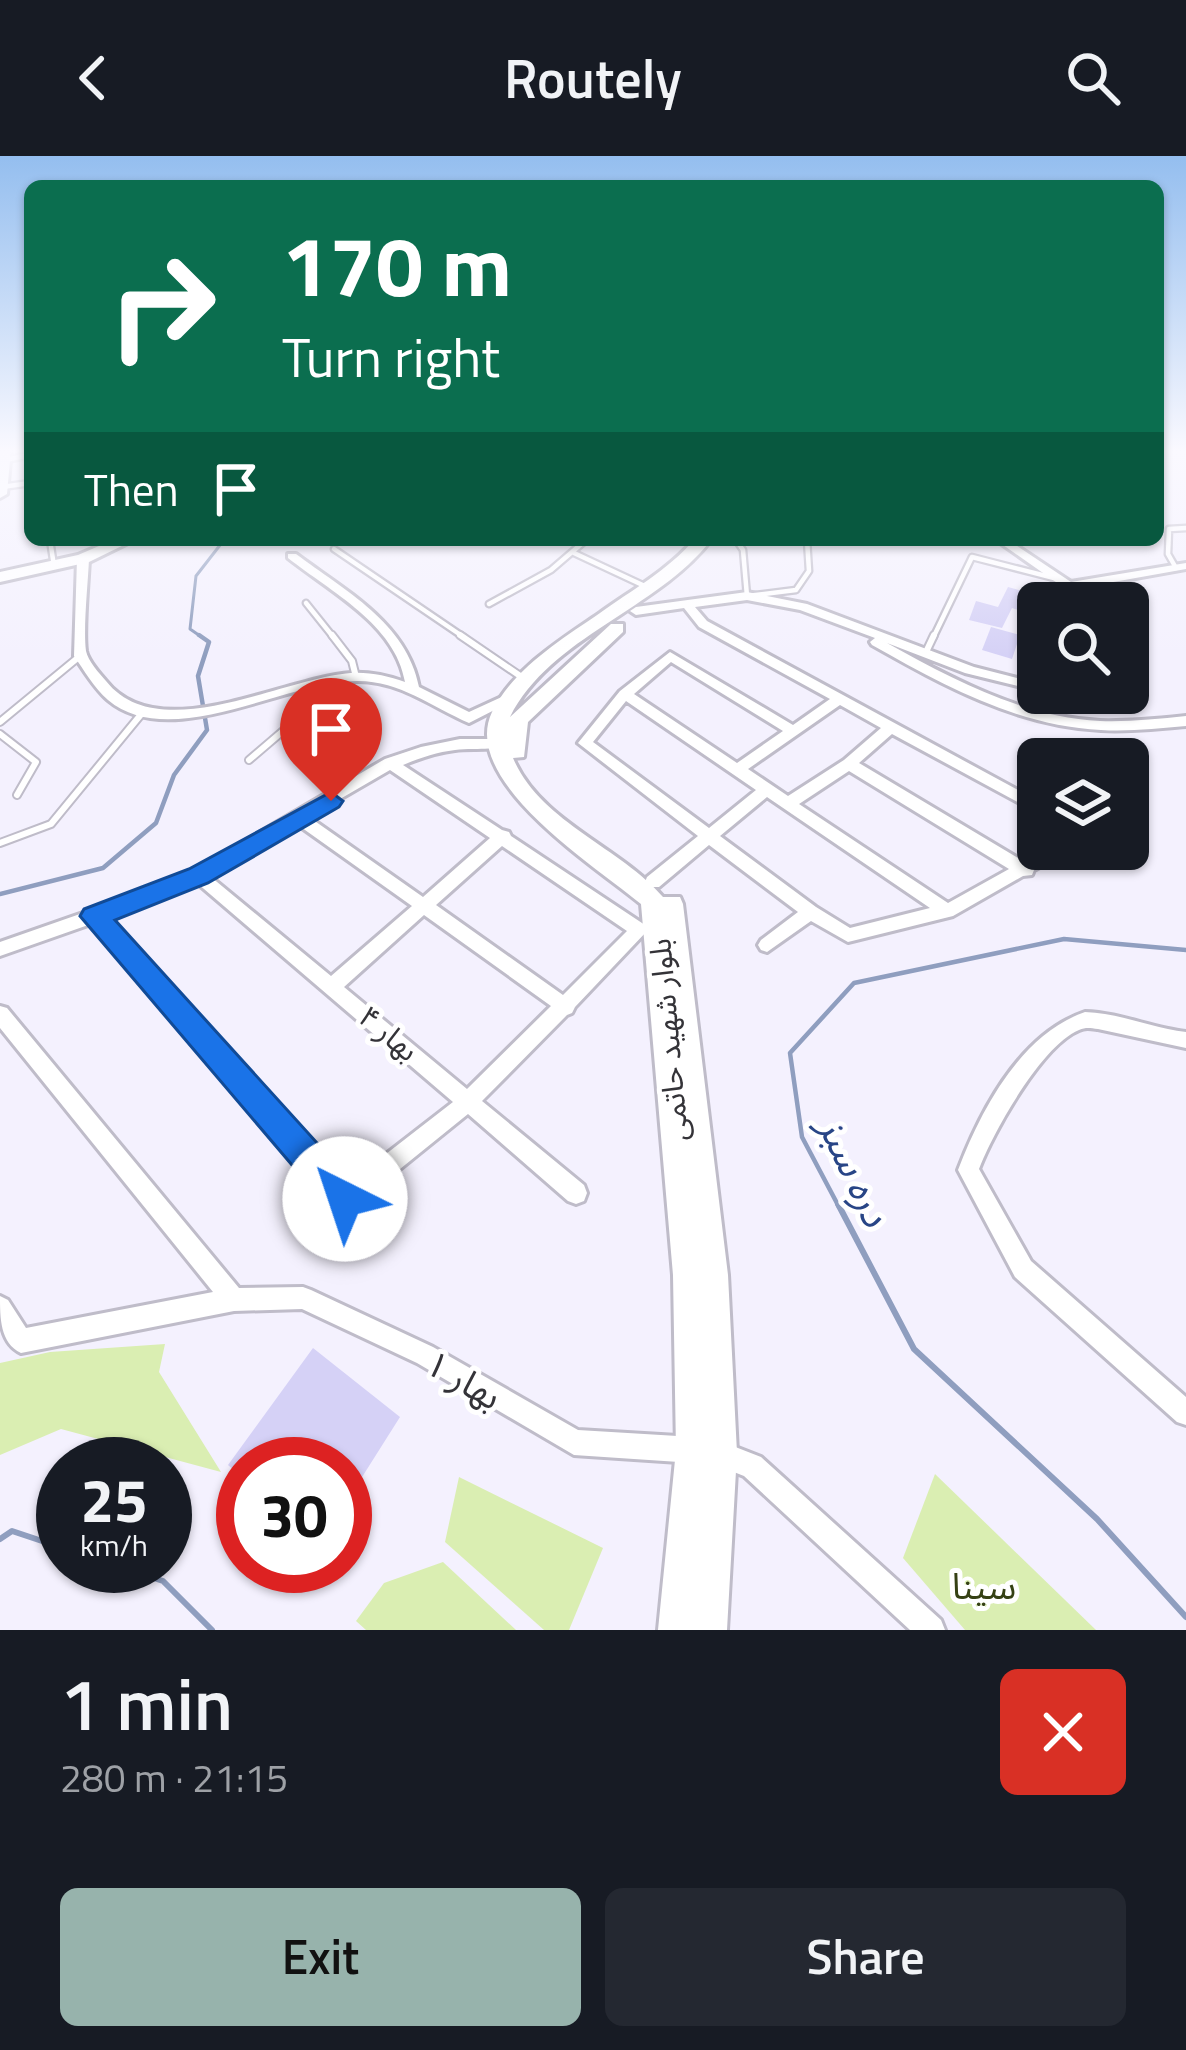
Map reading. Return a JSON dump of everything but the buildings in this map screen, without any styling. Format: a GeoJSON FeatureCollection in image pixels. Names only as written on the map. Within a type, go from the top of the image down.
{"type":"FeatureCollection","features":[{"type":"Feature","properties":{"kind":"main road"},"geometry":{"type":"LineString","coordinates":[[0,577],[83,559],[112,546]]}},
{"type":"Feature","properties":{"kind":"main road","name":"بلوار شهید حاتمی"},"geometry":{"type":"LineString","coordinates":[[696,546],[531,705],[518,720],[513,742],[523,770],[555,804],[669,895],[712,1275],[707,1630]]}},
{"type":"Feature","properties":{"kind":"main road","name":"بلوار شهید حاتمی"},"geometry":{"type":"LineString","coordinates":[[520,689],[700,562],[713,546]]}},
{"type":"Feature","properties":{"kind":"main road"},"geometry":{"type":"LineString","coordinates":[[499,744],[500,716],[520,689]]}},
{"type":"Feature","properties":{"kind":"main road","name":"بلوار شهید حاتمی"},"geometry":{"type":"LineString","coordinates":[[499,744],[510,775],[542,811],[653,900],[649,930],[707,1452],[678,1630]]}},
{"type":"Feature","properties":{"kind":"street"},"geometry":{"type":"LineString","coordinates":[[1010,546],[1064,582]]}},
{"type":"Feature","properties":{"kind":"street"},"geometry":{"type":"LineString","coordinates":[[292,556],[387,634],[412,665],[413,688]]}},
{"type":"Feature","properties":{"kind":"street"},"geometry":{"type":"LineString","coordinates":[[83,559],[80,656],[118,702],[143,712],[223,706],[356,677],[413,688],[469,718],[520,689]]}},
{"type":"Feature","properties":{"kind":"street"},"geometry":{"type":"LineString","coordinates":[[1073,582],[1181,567]]}},
{"type":"Feature","properties":{"kind":"street"},"geometry":{"type":"LineString","coordinates":[[630,608],[689,607],[747,596],[802,607],[1017,682]]}},
{"type":"Feature","properties":{"kind":"street"},"geometry":{"type":"LineString","coordinates":[[689,607],[703,625],[1017,797]]}},
{"type":"Feature","properties":{"kind":"street"},"geometry":{"type":"LineString","coordinates":[[844,623],[1027,717],[1093,728],[1186,721]]}},
{"type":"Feature","properties":{"kind":"street"},"geometry":{"type":"LineString","coordinates":[[793,731],[670,656],[625,694],[585,743],[848,935],[947,911],[1026,871]]}},
{"type":"Feature","properties":{"kind":"street"},"geometry":{"type":"LineString","coordinates":[[625,694],[947,911]]}},
{"type":"Feature","properties":{"kind":"street"},"geometry":{"type":"LineString","coordinates":[[737,769],[839,699]]}},
{"type":"Feature","properties":{"kind":"street"},"geometry":{"type":"LineString","coordinates":[[789,803],[849,764],[890,729]]}},
{"type":"Feature","properties":{"kind":"street"},"geometry":{"type":"LineString","coordinates":[[0,949],[199,876],[389,763],[472,740],[499,744]]}},
{"type":"Feature","properties":{"kind":"street"},"geometry":{"type":"LineString","coordinates":[[94,916],[345,1199],[469,1101],[649,930],[389,763]]}},
{"type":"Feature","properties":{"kind":"street"},"geometry":{"type":"LineString","coordinates":[[849,764],[1026,871]]}},
{"type":"Feature","properties":{"kind":"street"},"geometry":{"type":"LineString","coordinates":[[653,882],[767,789]]}},
{"type":"Feature","properties":{"kind":"street"},"geometry":{"type":"LineString","coordinates":[[301,819],[566,1007]]}},
{"type":"Feature","properties":{"kind":"street"},"geometry":{"type":"LineString","coordinates":[[333,986],[503,836]]}},
{"type":"Feature","properties":{"kind":"street","name":"بهار ۴"},"geometry":{"type":"LineString","coordinates":[[199,876],[576,1193]]}},
{"type":"Feature","properties":{"kind":"street"},"geometry":{"type":"LineString","coordinates":[[767,945],[811,912]]}},
{"type":"Feature","properties":{"kind":"street"},"geometry":{"type":"LineString","coordinates":[[0,1014],[234,1300]]}},
{"type":"Feature","properties":{"kind":"street"},"geometry":{"type":"LineString","coordinates":[[1186,1040],[1082,1020],[1056,1031],[977,1140],[968,1169],[1023,1269],[1186,1414]]}},
{"type":"Feature","properties":{"kind":"street","name":"بهار ۱"},"geometry":{"type":"LineString","coordinates":[[0,1308],[21,1341],[234,1300],[303,1298],[425,1355],[574,1442],[601,1448],[662,1444],[707,1452]]}},
{"type":"Feature","properties":{"kind":"street"},"geometry":{"type":"LineString","coordinates":[[707,1452],[752,1466],[932,1630]]}},
{"type":"Feature","properties":{"kind":"lane"},"geometry":{"type":"LineString","coordinates":[[1181,567],[1168,554],[1169,529],[1186,528]]}},
{"type":"Feature","properties":{"kind":"lane"},"geometry":{"type":"LineString","coordinates":[[51,546],[54,566]]}},
{"type":"Feature","properties":{"kind":"lane"},"geometry":{"type":"LineString","coordinates":[[489,604],[580,546]]}},
{"type":"Feature","properties":{"kind":"lane"},"geometry":{"type":"LineString","coordinates":[[740,546],[747,596],[796,590],[809,572],[807,546]]}},
{"type":"Feature","properties":{"kind":"lane"},"geometry":{"type":"LineString","coordinates":[[334,549],[520,689]]}},
{"type":"Feature","properties":{"kind":"lane"},"geometry":{"type":"LineString","coordinates":[[574,553],[650,588]]}},
{"type":"Feature","properties":{"kind":"lane"},"geometry":{"type":"LineString","coordinates":[[926,652],[972,557],[1062,582]]}},
{"type":"Feature","properties":{"kind":"lane"},"geometry":{"type":"LineString","coordinates":[[306,603],[352,661],[356,677]]}},
{"type":"Feature","properties":{"kind":"lane"},"geometry":{"type":"LineString","coordinates":[[0,722],[80,656]]}},
{"type":"Feature","properties":{"kind":"lane"},"geometry":{"type":"LineString","coordinates":[[249,760],[310,707],[299,690]]}},
{"type":"Feature","properties":{"kind":"lane"},"geometry":{"type":"LineString","coordinates":[[0,843],[51,824],[143,712]]}},
{"type":"Feature","properties":{"kind":"lane"},"geometry":{"type":"LineString","coordinates":[[0,734],[36,762],[17,795]]}},
{"type":"Feature","properties":{"kind":"green space"},"geometry":{"type":"Polygon","coordinates":[[[165,1344],[159,1372],[216,1471],[192,1464],[192,1437],[91,1437],[61,1429],[0,1455],[0,1363],[50,1352],[165,1344]]]}},
{"type":"Feature","properties":{"kind":"green space","name":"سینا"},"geometry":{"type":"Polygon","coordinates":[[[935,1474],[1096,1630],[965,1630],[903,1558],[935,1474]]]}},
{"type":"Feature","properties":{"kind":"green space"},"geometry":{"type":"Polygon","coordinates":[[[459,1477],[603,1548],[569,1630],[544,1630],[445,1542],[459,1477]]]}},
{"type":"Feature","properties":{"kind":"green space"},"geometry":{"type":"Polygon","coordinates":[[[443,1562],[516,1630],[366,1630],[356,1621],[384,1583],[443,1562]]]}},
{"type":"Feature","properties":{"kind":"waterway"},"geometry":{"type":"LineString","coordinates":[[203,638],[190,629],[196,576],[219,546]]}},
{"type":"Feature","properties":{"kind":"waterway"},"geometry":{"type":"LineString","coordinates":[[0,894],[103,868],[156,823],[174,775],[207,730],[198,676],[209,642],[199,635]]}},
{"type":"Feature","properties":{"kind":"waterway","name":"دره سبز"},"geometry":{"type":"LineString","coordinates":[[839,1207],[802,1137],[790,1053],[854,983],[1064,939],[1186,950]]}},
{"type":"Feature","properties":{"kind":"waterway","name":"دره سبز"},"geometry":{"type":"LineString","coordinates":[[838,1204],[914,1349],[1097,1519],[1186,1617]]}},
{"type":"Feature","properties":{"kind":"waterway","name":"دره سبز"},"geometry":{"type":"LineString","coordinates":[[0,1539],[12,1531],[36,1539]]}},
{"type":"Feature","properties":{"kind":"waterway","name":"دره سبز"},"geometry":{"type":"LineString","coordinates":[[175,1593],[212,1630]]}},
{"type":"Feature","properties":{"kind":"route"},"geometry":{"type":"LineString","coordinates":[[331,801],[199,876],[94,916],[345,1199]]}}]}
